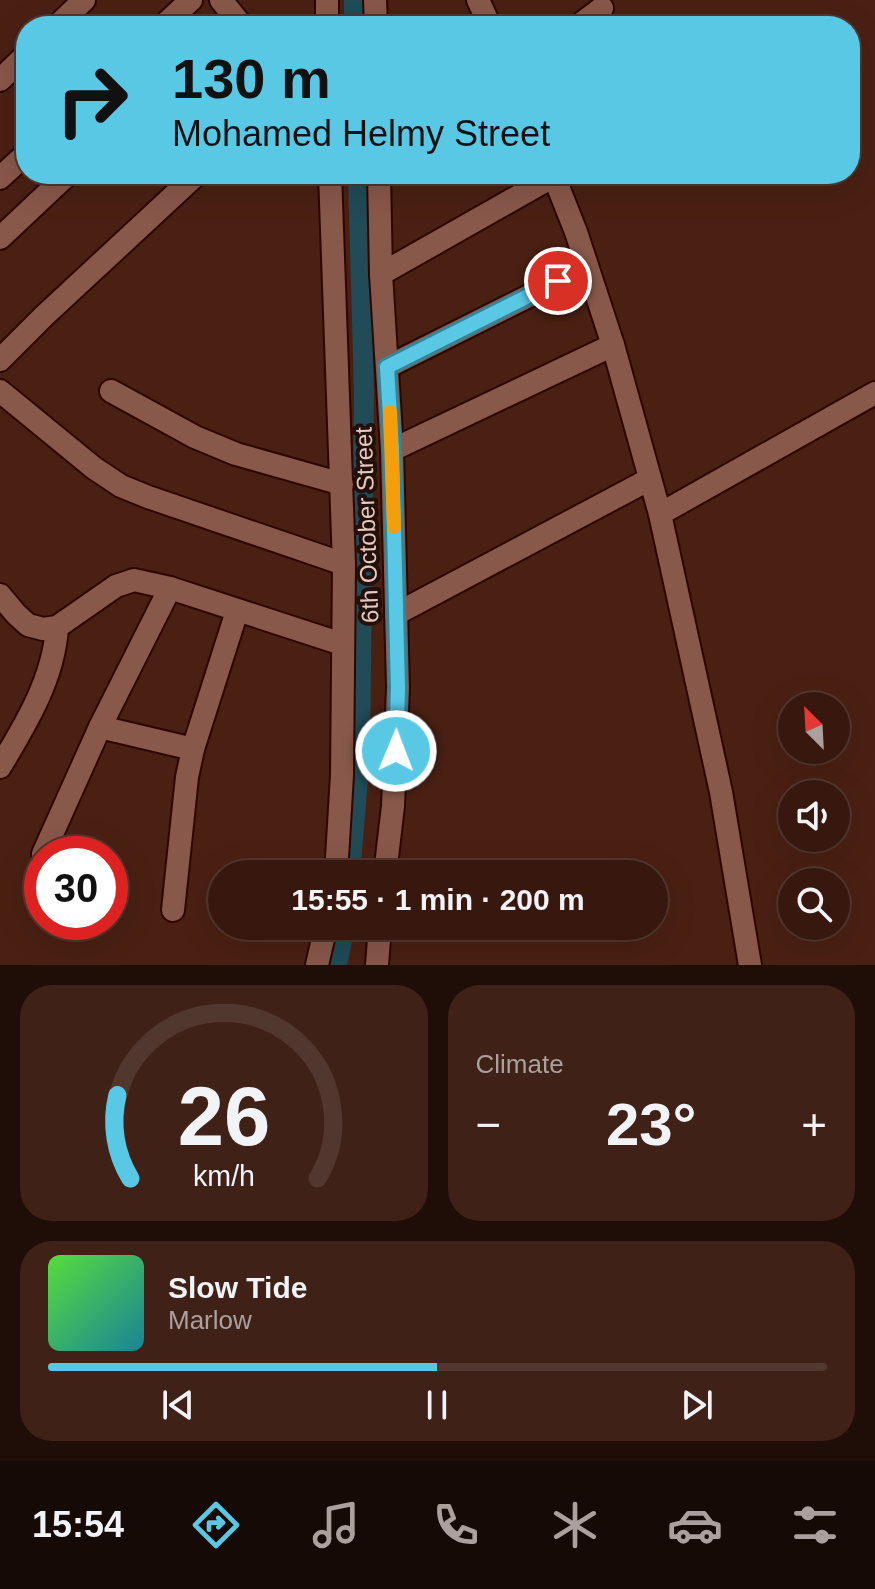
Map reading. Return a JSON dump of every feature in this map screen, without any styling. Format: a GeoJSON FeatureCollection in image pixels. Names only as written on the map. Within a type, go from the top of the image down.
{"type":"FeatureCollection","features":[{"type":"Feature","properties":{"kind":"street"},"geometry":{"type":"LineString","coordinates":[[67,16],[84,0]]}},
{"type":"Feature","properties":{"kind":"street"},"geometry":{"type":"LineString","coordinates":[[174,16],[191,0]]}},
{"type":"Feature","properties":{"kind":"street"},"geometry":{"type":"LineString","coordinates":[[591,16],[602,8]]}},
{"type":"Feature","properties":{"kind":"street"},"geometry":{"type":"LineString","coordinates":[[0,80],[16,65]]}},
{"type":"Feature","properties":{"kind":"street"},"geometry":{"type":"LineString","coordinates":[[0,178],[16,163]]}},
{"type":"Feature","properties":{"kind":"street"},"geometry":{"type":"LineString","coordinates":[[0,238],[57,184]]}},
{"type":"Feature","properties":{"kind":"street"},"geometry":{"type":"LineString","coordinates":[[0,360],[186,184]]}},
{"type":"Feature","properties":{"kind":"street","name":"6th October Street"},"geometry":{"type":"LineString","coordinates":[[330,184],[344,564],[342,775],[337,860]]}},
{"type":"Feature","properties":{"kind":"street","name":"6th October Street"},"geometry":{"type":"LineString","coordinates":[[379,184],[381,274],[392,450],[398,688],[393,806],[387,860]]}},
{"type":"Feature","properties":{"kind":"street"},"geometry":{"type":"LineString","coordinates":[[381,274],[537,184]]}},
{"type":"Feature","properties":{"kind":"street"},"geometry":{"type":"LineString","coordinates":[[556,184],[613,345],[660,514],[721,792],[750,965]]}},
{"type":"Feature","properties":{"kind":"street"},"geometry":{"type":"LineString","coordinates":[[387,367],[587,267]]}},
{"type":"Feature","properties":{"kind":"street"},"geometry":{"type":"LineString","coordinates":[[392,450],[613,345]]}},
{"type":"Feature","properties":{"kind":"street"},"geometry":{"type":"LineString","coordinates":[[0,391],[94,468],[121,486],[344,564]]}},
{"type":"Feature","properties":{"kind":"street"},"geometry":{"type":"LineString","coordinates":[[111,391],[195,437],[236,454],[342,484]]}},
{"type":"Feature","properties":{"kind":"street"},"geometry":{"type":"LineString","coordinates":[[660,514],[875,393]]}},
{"type":"Feature","properties":{"kind":"street"},"geometry":{"type":"LineString","coordinates":[[396,614],[650,479]]}},
{"type":"Feature","properties":{"kind":"street"},"geometry":{"type":"LineString","coordinates":[[0,595],[28,625],[43,629],[57,627],[116,586],[134,580],[170,588],[342,644]]}},
{"type":"Feature","properties":{"kind":"street"},"geometry":{"type":"LineString","coordinates":[[51,836],[100,727],[170,588]]}},
{"type":"Feature","properties":{"kind":"street"},"geometry":{"type":"LineString","coordinates":[[173,910],[187,777],[237,611]]}},
{"type":"Feature","properties":{"kind":"street"},"geometry":{"type":"LineString","coordinates":[[0,767],[33,708],[49,670],[56,646],[57,627]]}},
{"type":"Feature","properties":{"kind":"street"},"geometry":{"type":"LineString","coordinates":[[100,727],[193,749]]}},
{"type":"Feature","properties":{"kind":"street"},"geometry":{"type":"LineString","coordinates":[[317,965],[323,940]]}},
{"type":"Feature","properties":{"kind":"street"},"geometry":{"type":"LineString","coordinates":[[377,965],[379,940]]}},
{"type":"Feature","properties":{"kind":"waterway"},"geometry":{"type":"LineString","coordinates":[[354,0],[354,16]]}},
{"type":"Feature","properties":{"kind":"waterway"},"geometry":{"type":"LineString","coordinates":[[351,860],[360,757],[364,394],[358,184]]}},
{"type":"Feature","properties":{"kind":"waterway"},"geometry":{"type":"LineString","coordinates":[[337,965],[342,940]]}},
{"type":"Feature","properties":{"kind":"slow traffic"},"geometry":{"type":"LineString","coordinates":[[390,412],[394,527]]}},
{"type":"Feature","properties":{"kind":"route"},"geometry":{"type":"LineString","coordinates":[[396,751],[398,688],[387,367],[558,281]]}}]}
